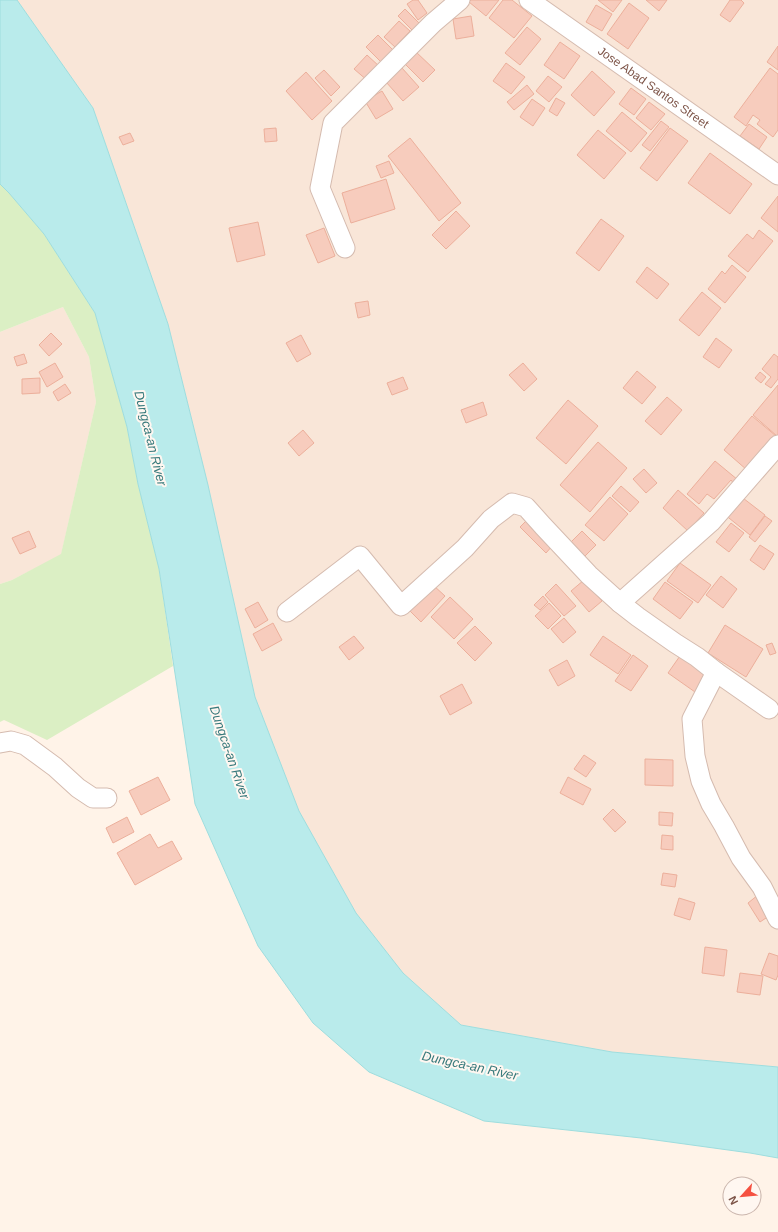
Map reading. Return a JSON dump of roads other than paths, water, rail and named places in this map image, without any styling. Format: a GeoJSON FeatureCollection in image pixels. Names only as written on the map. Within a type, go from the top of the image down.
{"type":"FeatureCollection","features":[{"type":"Feature","properties":{"kind":"street"},"geometry":{"type":"LineString","coordinates":[[345,248],[320,188],[333,123],[433,23],[460,0]]}},
{"type":"Feature","properties":{"kind":"street","name":"Jose Abad Santos Street"},"geometry":{"type":"LineString","coordinates":[[529,0],[778,175]]}},
{"type":"Feature","properties":{"kind":"street"},"geometry":{"type":"LineString","coordinates":[[620,603],[710,522],[778,445]]}},
{"type":"Feature","properties":{"kind":"street"},"geometry":{"type":"LineString","coordinates":[[287,612],[360,556],[401,606],[465,548],[491,519],[512,503],[526,507],[589,575],[620,603],[769,709]]}},
{"type":"Feature","properties":{"kind":"street"},"geometry":{"type":"LineString","coordinates":[[716,672],[692,719],[695,756],[701,781],[711,804],[741,858],[762,887],[778,919]]}},
{"type":"Feature","properties":{"kind":"street"},"geometry":{"type":"LineString","coordinates":[[0,743],[11,741],[25,745],[55,767],[78,788],[93,798],[107,798]]}},
{"type":"Feature","properties":{"kind":"water","name":"Dungca-an River"},"geometry":{"type":"Polygon","coordinates":[[[0,0],[17,0],[93,108],[168,324],[208,485],[255,697],[299,811],[356,913],[403,973],[461,1025],[612,1052],[778,1067],[778,1158],[641,1138],[484,1121],[369,1072],[313,1023],[258,946],[195,804],[159,569],[138,484],[127,427],[95,313],[44,234],[0,184],[0,0]]]}}]}
